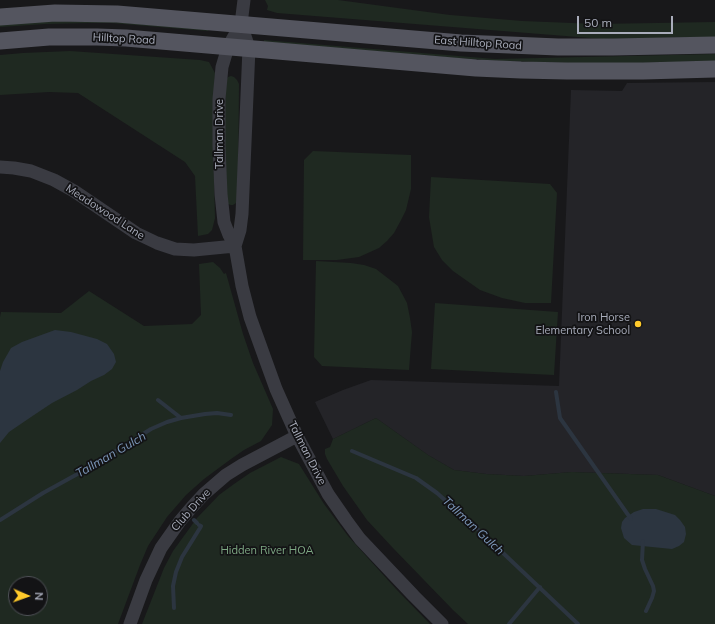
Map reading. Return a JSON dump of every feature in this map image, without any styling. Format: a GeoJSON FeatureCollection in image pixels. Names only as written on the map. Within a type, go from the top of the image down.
{"type":"FeatureCollection","features":[{"type":"Feature","properties":{"kind":"main road"},"geometry":{"type":"LineString","coordinates":[[0,17],[40,13],[89,13],[242,24]]}},
{"type":"Feature","properties":{"kind":"main road","name":"East Hilltop Road"},"geometry":{"type":"LineString","coordinates":[[242,24],[510,45],[613,47],[715,45]]}},
{"type":"Feature","properties":{"kind":"main road","name":"Hilltop Road"},"geometry":{"type":"LineString","coordinates":[[0,41],[49,37],[97,37],[249,48]]}},
{"type":"Feature","properties":{"kind":"main road"},"geometry":{"type":"LineString","coordinates":[[249,48],[476,68],[567,71],[715,70]]}},
{"type":"Feature","properties":{"kind":"street","name":"Tallman Drive"},"geometry":{"type":"LineString","coordinates":[[235,246],[240,230],[242,214],[249,48],[242,24],[244,0]]}},
{"type":"Feature","properties":{"kind":"street","name":"Tallman Drive"},"geometry":{"type":"LineString","coordinates":[[242,24],[228,47],[222,67],[218,117],[219,158],[224,222],[235,246],[242,286],[250,317],[274,384],[297,436],[328,494],[357,535],[380,561],[442,624]]}},
{"type":"Feature","properties":{"kind":"street","name":"Meadowood Lane"},"geometry":{"type":"LineString","coordinates":[[0,167],[31,171],[54,180],[74,191],[136,233],[157,243],[175,249],[194,250],[235,246]]}},
{"type":"Feature","properties":{"kind":"street","name":"Club Drive"},"geometry":{"type":"LineString","coordinates":[[130,624],[146,580],[161,548],[192,507],[204,494],[226,475],[297,436]]}},
{"type":"Feature","properties":{"kind":"shaded area","name":"Iron Horse Elementary School"},"geometry":{"type":"Polygon","coordinates":[[[715,82],[715,496],[658,475],[572,472],[524,476],[486,474],[454,470],[428,455],[376,418],[333,439],[315,402],[371,380],[559,386],[571,90],[622,91],[627,83],[715,82]]]}},
{"type":"Feature","properties":{"kind":"green space"},"geometry":{"type":"Polygon","coordinates":[[[265,0],[338,0],[450,15],[522,21],[597,24],[715,22],[715,37],[603,39],[277,13],[267,10],[268,6],[265,0]]]}},
{"type":"Feature","properties":{"kind":"green space"},"geometry":{"type":"Polygon","coordinates":[[[45,21],[114,22],[209,29],[208,31],[111,23],[45,24],[0,27],[0,25],[45,21]]]}},
{"type":"Feature","properties":{"kind":"green space"},"geometry":{"type":"Polygon","coordinates":[[[264,40],[495,59],[715,54],[715,61],[604,64],[502,61],[264,42],[264,40]]]}},
{"type":"Feature","properties":{"kind":"green space"},"geometry":{"type":"Polygon","coordinates":[[[70,51],[200,60],[209,62],[215,73],[213,143],[215,218],[212,230],[208,234],[198,236],[195,176],[185,162],[78,93],[49,92],[0,95],[0,55],[70,51]]]}},
{"type":"Feature","properties":{"kind":"green space"},"geometry":{"type":"Polygon","coordinates":[[[231,76],[237,80],[239,84],[238,193],[236,203],[233,205],[228,204],[223,162],[226,80],[231,76]]]}},
{"type":"Feature","properties":{"kind":"green space"},"geometry":{"type":"Polygon","coordinates":[[[313,151],[411,155],[411,189],[406,210],[394,233],[379,248],[359,257],[337,260],[303,260],[304,160],[313,151]]]}},
{"type":"Feature","properties":{"kind":"green space"},"geometry":{"type":"Polygon","coordinates":[[[431,177],[550,184],[557,193],[551,303],[525,303],[502,298],[480,290],[453,271],[442,260],[434,247],[429,217],[431,177]]]}},
{"type":"Feature","properties":{"kind":"green space"},"geometry":{"type":"Polygon","coordinates":[[[316,261],[364,265],[376,269],[398,286],[407,303],[412,332],[409,370],[322,366],[314,357],[316,261]]]}},
{"type":"Feature","properties":{"kind":"green space"},"geometry":{"type":"Polygon","coordinates":[[[213,262],[224,274],[226,273],[243,334],[253,363],[273,409],[272,425],[261,441],[244,450],[204,479],[186,495],[167,517],[148,546],[118,624],[0,624],[1,312],[61,313],[89,291],[144,326],[192,324],[201,315],[199,264],[213,262]]]}},
{"type":"Feature","properties":{"kind":"green space"},"geometry":{"type":"Polygon","coordinates":[[[435,303],[558,312],[554,375],[431,369],[435,303]]]}},
{"type":"Feature","properties":{"kind":"green space"},"geometry":{"type":"Polygon","coordinates":[[[376,418],[428,455],[454,470],[486,474],[524,476],[572,472],[658,475],[715,496],[715,624],[468,624],[367,520],[343,486],[327,459],[325,449],[330,447],[333,439],[376,418]]]}},
{"type":"Feature","properties":{"kind":"green space","name":"Hidden River HOA"},"geometry":{"type":"Polygon","coordinates":[[[281,457],[299,464],[324,504],[348,536],[430,624],[142,624],[164,568],[173,551],[197,518],[219,495],[234,484],[250,473],[281,457]]]}},
{"type":"Feature","properties":{"kind":"water"},"geometry":{"type":"Polygon","coordinates":[[[55,330],[71,332],[97,339],[107,344],[114,354],[116,362],[112,369],[104,375],[52,403],[9,432],[0,443],[0,371],[3,362],[11,348],[22,342],[55,330]]]}},
{"type":"Feature","properties":{"kind":"water"},"geometry":{"type":"Polygon","coordinates":[[[643,509],[656,509],[675,515],[685,527],[686,534],[684,542],[672,549],[632,545],[624,538],[621,528],[622,522],[634,512],[643,509]]]}},
{"type":"Feature","properties":{"kind":"waterway"},"geometry":{"type":"LineString","coordinates":[[556,392],[560,418],[631,519]]}},
{"type":"Feature","properties":{"kind":"waterway"},"geometry":{"type":"LineString","coordinates":[[158,400],[181,418]]}},
{"type":"Feature","properties":{"kind":"waterway","name":"Tallman Gulch"},"geometry":{"type":"LineString","coordinates":[[0,520],[43,493],[92,466],[151,429],[181,418],[217,413],[231,415]]}},
{"type":"Feature","properties":{"kind":"waterway","name":"Tallman Gulch"},"geometry":{"type":"LineString","coordinates":[[352,451],[416,478],[437,493],[484,535],[578,624]]}},
{"type":"Feature","properties":{"kind":"waterway"},"geometry":{"type":"LineString","coordinates":[[194,520],[197,523]]}},
{"type":"Feature","properties":{"kind":"waterway"},"geometry":{"type":"LineString","coordinates":[[174,608],[173,586],[176,572],[182,557],[201,526],[199,525]]}},
{"type":"Feature","properties":{"kind":"waterway"},"geometry":{"type":"LineString","coordinates":[[643,541],[642,560],[654,591],[646,611]]}},
{"type":"Feature","properties":{"kind":"waterway"},"geometry":{"type":"LineString","coordinates":[[509,624],[540,587]]}},
{"type":"Feature","properties":{"kind":"place","name":"Iron Horse Elementary School"},"geometry":{"type":"Point","coordinates":[638,324]}}]}
